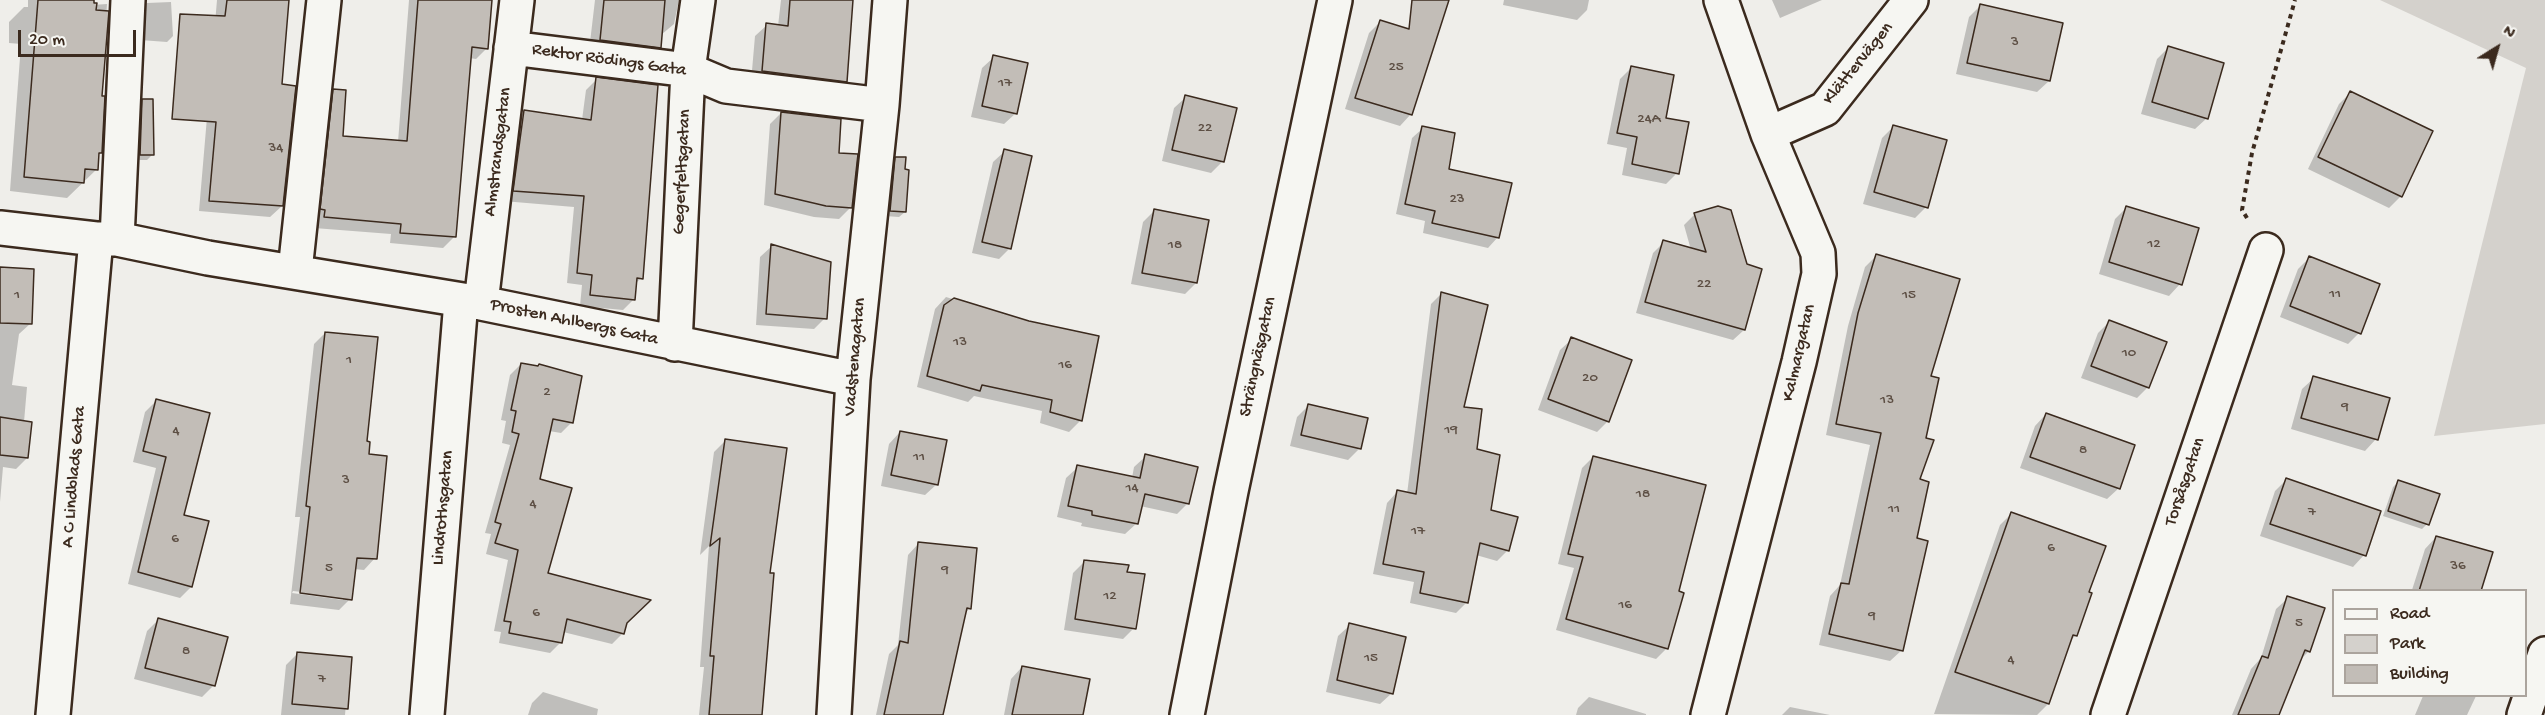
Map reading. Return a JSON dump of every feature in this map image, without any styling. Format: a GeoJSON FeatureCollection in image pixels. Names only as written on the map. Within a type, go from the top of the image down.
{"type":"FeatureCollection","features":[{"type":"Feature","properties":{"kind":"street"},"geometry":{"type":"LineString","coordinates":[[106,239],[128,0]]}},
{"type":"Feature","properties":{"kind":"street"},"geometry":{"type":"LineString","coordinates":[[295,271],[324,0]]}},
{"type":"Feature","properties":{"kind":"street","name":"Almstrandsgatan"},"geometry":{"type":"LineString","coordinates":[[471,302],[518,0]]}},
{"type":"Feature","properties":{"kind":"street","name":"Gegerfeltsgatan"},"geometry":{"type":"LineString","coordinates":[[675,344],[688,70],[698,0]]}},
{"type":"Feature","properties":{"kind":"street","name":"Vadstenagatan"},"geometry":{"type":"LineString","coordinates":[[834,715],[853,379],[882,105],[890,0]]}},
{"type":"Feature","properties":{"kind":"street","name":"Strängnäsgatan"},"geometry":{"type":"LineString","coordinates":[[1187,715],[1231,490],[1335,0]]}},
{"type":"Feature","properties":{"kind":"street","name":"Kalmargatan"},"geometry":{"type":"LineString","coordinates":[[1708,715],[1799,362],[1819,274],[1818,253],[1768,134],[1721,0]]}},
{"type":"Feature","properties":{"kind":"street","name":"Klättervägen"},"geometry":{"type":"LineString","coordinates":[[1768,134],[1825,109],[1911,0]]}},
{"type":"Feature","properties":{"kind":"street","name":"Rektor Rödings Gata"},"geometry":{"type":"LineString","coordinates":[[511,48],[688,70],[726,86],[882,105]]}},
{"type":"Feature","properties":{"kind":"street","name":"Prosten Ahlbergs Gata"},"geometry":{"type":"LineString","coordinates":[[0,228],[106,239],[471,302],[853,379]]}},
{"type":"Feature","properties":{"kind":"street","name":"A C Lindblads Gata"},"geometry":{"type":"LineString","coordinates":[[52,715],[106,239]]}},
{"type":"Feature","properties":{"kind":"street","name":"Torsåsgatan"},"geometry":{"type":"LineString","coordinates":[[2108,715],[2266,250]]}},
{"type":"Feature","properties":{"kind":"street","name":"Lindrothsgatan"},"geometry":{"type":"LineString","coordinates":[[427,715],[471,302]]}},
{"type":"Feature","properties":{"kind":"street"},"geometry":{"type":"LineString","coordinates":[[2524,715],[2545,654]]}},
{"type":"Feature","properties":{"kind":"path"},"geometry":{"type":"LineString","coordinates":[[2266,250],[2242,210],[2252,153],[2295,0]]}},
{"type":"Feature","properties":{"kind":"green space"},"geometry":{"type":"Polygon","coordinates":[[[2380,0],[2545,0],[2545,424],[2434,436],[2526,68],[2380,0]]]}},
{"type":"Feature","properties":{"kind":"building"},"geometry":{"type":"Polygon","coordinates":[[[38,0],[94,0],[94,3],[97,3],[96,10],[109,11],[102,96],[105,96],[102,153],[99,153],[98,170],[85,169],[84,183],[24,177],[38,0]]]}},
{"type":"Feature","properties":{"kind":"building"},"geometry":{"type":"Polygon","coordinates":[[[227,0],[289,0],[282,84],[296,86],[283,206],[209,201],[216,122],[172,119],[180,14],[225,16],[227,0]]]}},
{"type":"Feature","properties":{"kind":"building"},"geometry":{"type":"Polygon","coordinates":[[[418,0],[492,0],[488,49],[472,47],[456,237],[400,233],[401,224],[324,217],[325,210],[320,209],[333,89],[346,90],[343,136],[407,141],[418,0]]]}},
{"type":"Feature","properties":{"kind":"building"},"geometry":{"type":"Polygon","coordinates":[[[604,0],[665,0],[661,48],[600,40],[604,0]]]}},
{"type":"Feature","properties":{"kind":"building"},"geometry":{"type":"Polygon","coordinates":[[[790,0],[853,0],[847,82],[762,71],[766,23],[788,26],[790,0]]]}},
{"type":"Feature","properties":{"kind":"building"},"geometry":{"type":"Polygon","coordinates":[[[1412,0],[1449,0],[1412,115],[1355,98],[1380,20],[1409,29],[1412,0]]]}},
{"type":"Feature","properties":{"kind":"building"},"geometry":{"type":"Polygon","coordinates":[[[1980,4],[2063,23],[2050,81],[1967,63],[1980,4]]]}},
{"type":"Feature","properties":{"kind":"building"},"geometry":{"type":"Polygon","coordinates":[[[2168,46],[2224,63],[2208,119],[2152,102],[2168,46]]]}},
{"type":"Feature","properties":{"kind":"building"},"geometry":{"type":"Polygon","coordinates":[[[993,55],[1028,63],[1017,114],[982,106],[993,55]]]}},
{"type":"Feature","properties":{"kind":"building"},"geometry":{"type":"Polygon","coordinates":[[[1631,66],[1674,75],[1666,118],[1689,122],[1679,174],[1632,164],[1637,137],[1617,133],[1631,66]]]}},
{"type":"Feature","properties":{"kind":"building"},"geometry":{"type":"Polygon","coordinates":[[[596,77],[658,85],[643,279],[637,278],[635,300],[590,295],[592,275],[577,273],[584,196],[513,191],[524,110],[591,120],[596,77]]]}},
{"type":"Feature","properties":{"kind":"building"},"geometry":{"type":"Polygon","coordinates":[[[2350,91],[2433,131],[2402,197],[2318,157],[2350,91]]]}},
{"type":"Feature","properties":{"kind":"building"},"geometry":{"type":"Polygon","coordinates":[[[1185,95],[1237,108],[1224,162],[1172,150],[1185,95]]]}},
{"type":"Feature","properties":{"kind":"building"},"geometry":{"type":"Polygon","coordinates":[[[142,99],[153,99],[154,155],[140,155],[142,99]]]}},
{"type":"Feature","properties":{"kind":"building"},"geometry":{"type":"Polygon","coordinates":[[[781,112],[841,119],[839,153],[858,154],[852,208],[826,206],[775,194],[781,112]]]}},
{"type":"Feature","properties":{"kind":"building"},"geometry":{"type":"Polygon","coordinates":[[[1893,125],[1947,140],[1928,208],[1874,192],[1893,125]]]}},
{"type":"Feature","properties":{"kind":"building"},"geometry":{"type":"Polygon","coordinates":[[[1422,126],[1455,133],[1449,169],[1512,183],[1499,238],[1432,223],[1435,211],[1405,204],[1422,126]]]}},
{"type":"Feature","properties":{"kind":"building"},"geometry":{"type":"Polygon","coordinates":[[[1004,149],[1032,156],[1011,249],[982,242],[1004,149]]]}},
{"type":"Feature","properties":{"kind":"building"},"geometry":{"type":"Polygon","coordinates":[[[895,157],[906,157],[905,169],[909,170],[906,212],[890,211],[895,157]]]}},
{"type":"Feature","properties":{"kind":"building"},"geometry":{"type":"Polygon","coordinates":[[[1718,206],[1731,210],[1747,264],[1762,269],[1745,330],[1645,302],[1663,240],[1706,252],[1694,213],[1718,206]]]}},
{"type":"Feature","properties":{"kind":"building"},"geometry":{"type":"Polygon","coordinates":[[[2126,206],[2199,228],[2182,285],[2109,262],[2126,206]]]}},
{"type":"Feature","properties":{"kind":"building"},"geometry":{"type":"Polygon","coordinates":[[[1154,209],[1209,220],[1197,283],[1142,273],[1154,209]]]}},
{"type":"Feature","properties":{"kind":"building"},"geometry":{"type":"Polygon","coordinates":[[[771,244],[831,262],[827,319],[766,314],[771,244]]]}},
{"type":"Feature","properties":{"kind":"building"},"geometry":{"type":"Polygon","coordinates":[[[1876,254],[1960,279],[1931,376],[1939,378],[1926,438],[1934,440],[1920,479],[1929,482],[1917,538],[1928,541],[1903,651],[1829,634],[1841,583],[1849,584],[1881,433],[1836,424],[1858,313],[1876,254]]]}},
{"type":"Feature","properties":{"kind":"building"},"geometry":{"type":"Polygon","coordinates":[[[2309,256],[2380,284],[2361,334],[2290,306],[2309,256]]]}},
{"type":"Feature","properties":{"kind":"building"},"geometry":{"type":"Polygon","coordinates":[[[0,267],[34,269],[32,324],[0,323],[0,267]]]}},
{"type":"Feature","properties":{"kind":"building"},"geometry":{"type":"Polygon","coordinates":[[[1441,292],[1488,305],[1464,407],[1482,409],[1477,449],[1500,455],[1491,510],[1518,517],[1509,551],[1480,543],[1468,603],[1420,593],[1424,572],[1383,564],[1397,490],[1416,494],[1441,292]]]}},
{"type":"Feature","properties":{"kind":"building"},"geometry":{"type":"Polygon","coordinates":[[[954,298],[1029,321],[1099,336],[1082,421],[1050,412],[1052,400],[982,385],[980,391],[927,376],[944,305],[954,298]]]}},
{"type":"Feature","properties":{"kind":"building"},"geometry":{"type":"Polygon","coordinates":[[[2109,320],[2167,342],[2149,388],[2091,366],[2109,320]]]}},
{"type":"Feature","properties":{"kind":"building"},"geometry":{"type":"Polygon","coordinates":[[[325,332],[378,337],[367,441],[370,442],[369,454],[387,456],[377,559],[357,558],[352,600],[300,593],[310,507],[306,506],[325,332]]]}},
{"type":"Feature","properties":{"kind":"building"},"geometry":{"type":"Polygon","coordinates":[[[1571,337],[1632,360],[1609,422],[1548,399],[1571,337]]]}},
{"type":"Feature","properties":{"kind":"building"},"geometry":{"type":"Polygon","coordinates":[[[521,363],[538,366],[539,364],[582,376],[573,423],[553,419],[540,479],[572,488],[548,573],[651,600],[627,623],[624,634],[567,619],[562,643],[509,633],[511,622],[504,621],[518,550],[495,543],[501,524],[495,522],[519,434],[512,432],[516,411],[511,410],[521,363]]]}},
{"type":"Feature","properties":{"kind":"building"},"geometry":{"type":"Polygon","coordinates":[[[2313,376],[2390,398],[2378,440],[2301,418],[2313,376]]]}},
{"type":"Feature","properties":{"kind":"building"},"geometry":{"type":"Polygon","coordinates":[[[156,399],[210,413],[184,515],[209,521],[192,587],[138,572],[166,457],[143,451],[156,399]]]}},
{"type":"Feature","properties":{"kind":"building"},"geometry":{"type":"Polygon","coordinates":[[[1308,404],[1368,418],[1361,449],[1301,435],[1308,404]]]}},
{"type":"Feature","properties":{"kind":"building"},"geometry":{"type":"Polygon","coordinates":[[[2046,413],[2135,445],[2120,489],[2030,457],[2046,413]]]}},
{"type":"Feature","properties":{"kind":"building"},"geometry":{"type":"Polygon","coordinates":[[[0,417],[32,422],[28,458],[0,455],[0,417]]]}},
{"type":"Feature","properties":{"kind":"building"},"geometry":{"type":"Polygon","coordinates":[[[900,431],[947,440],[938,485],[891,475],[900,431]]]}},
{"type":"Feature","properties":{"kind":"building"},"geometry":{"type":"Polygon","coordinates":[[[725,439],[787,448],[770,573],[774,573],[762,715],[709,715],[714,656],[710,656],[720,538],[710,546],[725,439]]]}},
{"type":"Feature","properties":{"kind":"building"},"geometry":{"type":"Polygon","coordinates":[[[1145,454],[1198,467],[1189,504],[1145,494],[1138,524],[1092,515],[1092,511],[1068,506],[1077,465],[1140,478],[1145,454]]]}},
{"type":"Feature","properties":{"kind":"building"},"geometry":{"type":"Polygon","coordinates":[[[1593,456],[1706,485],[1679,591],[1684,593],[1668,649],[1566,619],[1583,557],[1568,554],[1593,456]]]}},
{"type":"Feature","properties":{"kind":"building"},"geometry":{"type":"Polygon","coordinates":[[[2286,478],[2381,511],[2366,556],[2270,524],[2286,478]]]}},
{"type":"Feature","properties":{"kind":"building"},"geometry":{"type":"Polygon","coordinates":[[[2398,480],[2440,494],[2429,525],[2388,511],[2398,480]]]}},
{"type":"Feature","properties":{"kind":"building"},"geometry":{"type":"Polygon","coordinates":[[[2011,512],[2106,546],[2089,592],[2092,593],[2077,636],[2073,635],[2049,704],[1955,672],[2011,512]]]}},
{"type":"Feature","properties":{"kind":"building"},"geometry":{"type":"Polygon","coordinates":[[[2436,536],[2493,552],[2482,589],[2420,589],[2436,536]]]}},
{"type":"Feature","properties":{"kind":"building"},"geometry":{"type":"Polygon","coordinates":[[[918,542],[977,548],[971,609],[967,608],[943,715],[884,715],[900,641],[908,643],[918,542]]]}},
{"type":"Feature","properties":{"kind":"building"},"geometry":{"type":"Polygon","coordinates":[[[1084,560],[1129,565],[1127,572],[1145,574],[1136,629],[1075,619],[1084,560]]]}},
{"type":"Feature","properties":{"kind":"building"},"geometry":{"type":"Polygon","coordinates":[[[2287,596],[2325,608],[2310,652],[2305,650],[2279,715],[2238,715],[2262,656],[2268,658],[2287,596]]]}},
{"type":"Feature","properties":{"kind":"building"},"geometry":{"type":"Polygon","coordinates":[[[158,618],[228,637],[215,686],[145,668],[158,618]]]}},
{"type":"Feature","properties":{"kind":"building"},"geometry":{"type":"Polygon","coordinates":[[[1349,623],[1406,637],[1393,694],[1337,680],[1349,623]]]}},
{"type":"Feature","properties":{"kind":"building"},"geometry":{"type":"Polygon","coordinates":[[[297,652],[352,657],[348,709],[292,704],[297,652]]]}},
{"type":"Feature","properties":{"kind":"building"},"geometry":{"type":"Polygon","coordinates":[[[1022,666],[1090,679],[1083,715],[1012,715],[1022,666]]]}}]}
